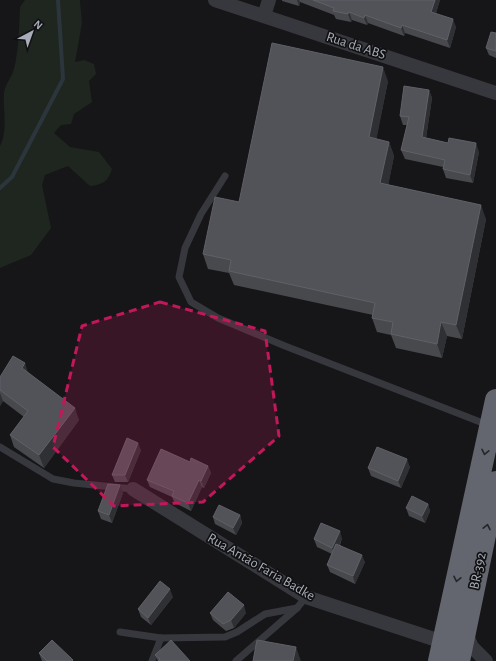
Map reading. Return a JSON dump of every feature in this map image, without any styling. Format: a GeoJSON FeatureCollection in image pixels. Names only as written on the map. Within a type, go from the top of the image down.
{"type":"FeatureCollection","features":[{"type":"Feature","properties":{"kind":"highway","name":"BR-392"},"geometry":{"type":"LineString","coordinates":[[441,652],[496,400]]}},
{"type":"Feature","properties":{"kind":"highway","name":"BR-392"},"geometry":{"type":"LineString","coordinates":[[460,661],[496,482]]}},
{"type":"Feature","properties":{"kind":"street","name":"Rua da ABS"},"geometry":{"type":"LineString","coordinates":[[215,0],[496,93]]}},
{"type":"Feature","properties":{"kind":"street"},"geometry":{"type":"LineString","coordinates":[[264,16],[269,0]]}},
{"type":"Feature","properties":{"kind":"street","name":"Rua Antão Faria Badke"},"geometry":{"type":"LineString","coordinates":[[133,489],[306,597],[441,652]]}},
{"type":"Feature","properties":{"kind":"street"},"geometry":{"type":"LineString","coordinates":[[465,631],[472,647],[486,661]]}},
{"type":"Feature","properties":{"kind":"lane"},"geometry":{"type":"LineString","coordinates":[[225,176],[201,214],[185,248],[179,277],[191,302],[218,318],[285,346],[490,426]]}},
{"type":"Feature","properties":{"kind":"lane"},"geometry":{"type":"LineString","coordinates":[[0,447],[53,479],[74,483],[133,489]]}},
{"type":"Feature","properties":{"kind":"lane"},"geometry":{"type":"LineString","coordinates":[[236,661],[297,608],[306,597]]}},
{"type":"Feature","properties":{"kind":"lane"},"geometry":{"type":"LineString","coordinates":[[120,632],[161,638],[225,637],[237,632],[265,614],[297,608]]}},
{"type":"Feature","properties":{"kind":"lane"},"geometry":{"type":"LineString","coordinates":[[152,661],[161,638]]}},
{"type":"Feature","properties":{"kind":"highlighted area"},"geometry":{"type":"Polygon","coordinates":[[[160,302],[265,331],[279,436],[203,502],[114,506],[53,447],[82,326],[160,302]]]}},
{"type":"Feature","properties":{"kind":"shaded area"},"geometry":{"type":"Polygon","coordinates":[[[25,0],[80,0],[82,23],[75,62],[84,60],[94,64],[96,74],[89,81],[92,102],[74,114],[71,124],[61,125],[54,133],[70,147],[99,152],[112,169],[109,177],[104,182],[98,185],[90,186],[68,166],[45,175],[42,185],[51,228],[31,255],[0,268],[0,146],[5,128],[4,94],[16,61],[20,7],[25,0]]]}},
{"type":"Feature","properties":{"kind":"building"},"geometry":{"type":"Polygon","coordinates":[[[313,0],[435,0],[431,12],[453,19],[447,40],[402,25],[401,28],[365,15],[364,18],[349,12],[348,14],[333,11],[334,8],[313,0]]]}},
{"type":"Feature","properties":{"kind":"building"},"geometry":{"type":"Polygon","coordinates":[[[491,32],[496,33],[496,51],[486,48],[491,32]]]}},
{"type":"Feature","properties":{"kind":"building"},"geometry":{"type":"Polygon","coordinates":[[[272,43],[383,67],[369,137],[389,142],[380,183],[481,205],[456,325],[441,322],[437,344],[391,334],[393,322],[372,318],[375,303],[229,271],[231,260],[203,254],[215,197],[239,202],[272,43]]]}},
{"type":"Feature","properties":{"kind":"building"},"geometry":{"type":"Polygon","coordinates":[[[404,86],[429,90],[422,137],[448,143],[449,138],[476,143],[470,175],[443,169],[445,160],[401,150],[409,117],[400,116],[404,86]]]}},
{"type":"Feature","properties":{"kind":"building"},"geometry":{"type":"Polygon","coordinates":[[[13,356],[25,363],[22,368],[75,408],[39,455],[10,435],[28,411],[0,390],[0,377],[13,356]]]}},
{"type":"Feature","properties":{"kind":"building"},"geometry":{"type":"Polygon","coordinates":[[[127,438],[138,443],[125,475],[112,475],[127,438]]]}},
{"type":"Feature","properties":{"kind":"building"},"geometry":{"type":"Polygon","coordinates":[[[377,447],[407,459],[398,481],[368,468],[377,447]]]}},
{"type":"Feature","properties":{"kind":"building"},"geometry":{"type":"Polygon","coordinates":[[[161,449],[190,462],[191,458],[208,466],[201,481],[199,480],[188,503],[172,496],[174,491],[147,480],[161,449]]]}},
{"type":"Feature","properties":{"kind":"building"},"geometry":{"type":"Polygon","coordinates":[[[108,484],[120,485],[109,515],[98,511],[108,484]]]}},
{"type":"Feature","properties":{"kind":"building"},"geometry":{"type":"Polygon","coordinates":[[[412,496],[428,504],[422,516],[406,508],[412,496]]]}},
{"type":"Feature","properties":{"kind":"building"},"geometry":{"type":"Polygon","coordinates":[[[219,505],[240,515],[233,528],[213,517],[219,505]]]}},
{"type":"Feature","properties":{"kind":"building"},"geometry":{"type":"Polygon","coordinates":[[[321,523],[340,531],[332,548],[314,539],[321,523]]]}},
{"type":"Feature","properties":{"kind":"building"},"geometry":{"type":"Polygon","coordinates":[[[336,544],[362,555],[353,576],[327,565],[336,544]]]}},
{"type":"Feature","properties":{"kind":"building"},"geometry":{"type":"Polygon","coordinates":[[[160,581],[170,589],[148,618],[138,609],[160,581]]]}},
{"type":"Feature","properties":{"kind":"building"},"geometry":{"type":"Polygon","coordinates":[[[228,592],[244,605],[231,620],[223,624],[210,613],[228,592]]]}},
{"type":"Feature","properties":{"kind":"building"},"geometry":{"type":"Polygon","coordinates":[[[52,640],[73,660],[72,661],[47,661],[39,653],[52,640]]]}},
{"type":"Feature","properties":{"kind":"building"},"geometry":{"type":"Polygon","coordinates":[[[171,640],[190,661],[158,661],[160,659],[155,655],[171,640]]]}},
{"type":"Feature","properties":{"kind":"building"},"geometry":{"type":"Polygon","coordinates":[[[257,640],[296,647],[293,661],[253,661],[257,640]]]}},
{"type":"Feature","properties":{"kind":"waterway"},"geometry":{"type":"LineString","coordinates":[[0,188],[12,177],[63,79],[58,0]]}}]}
